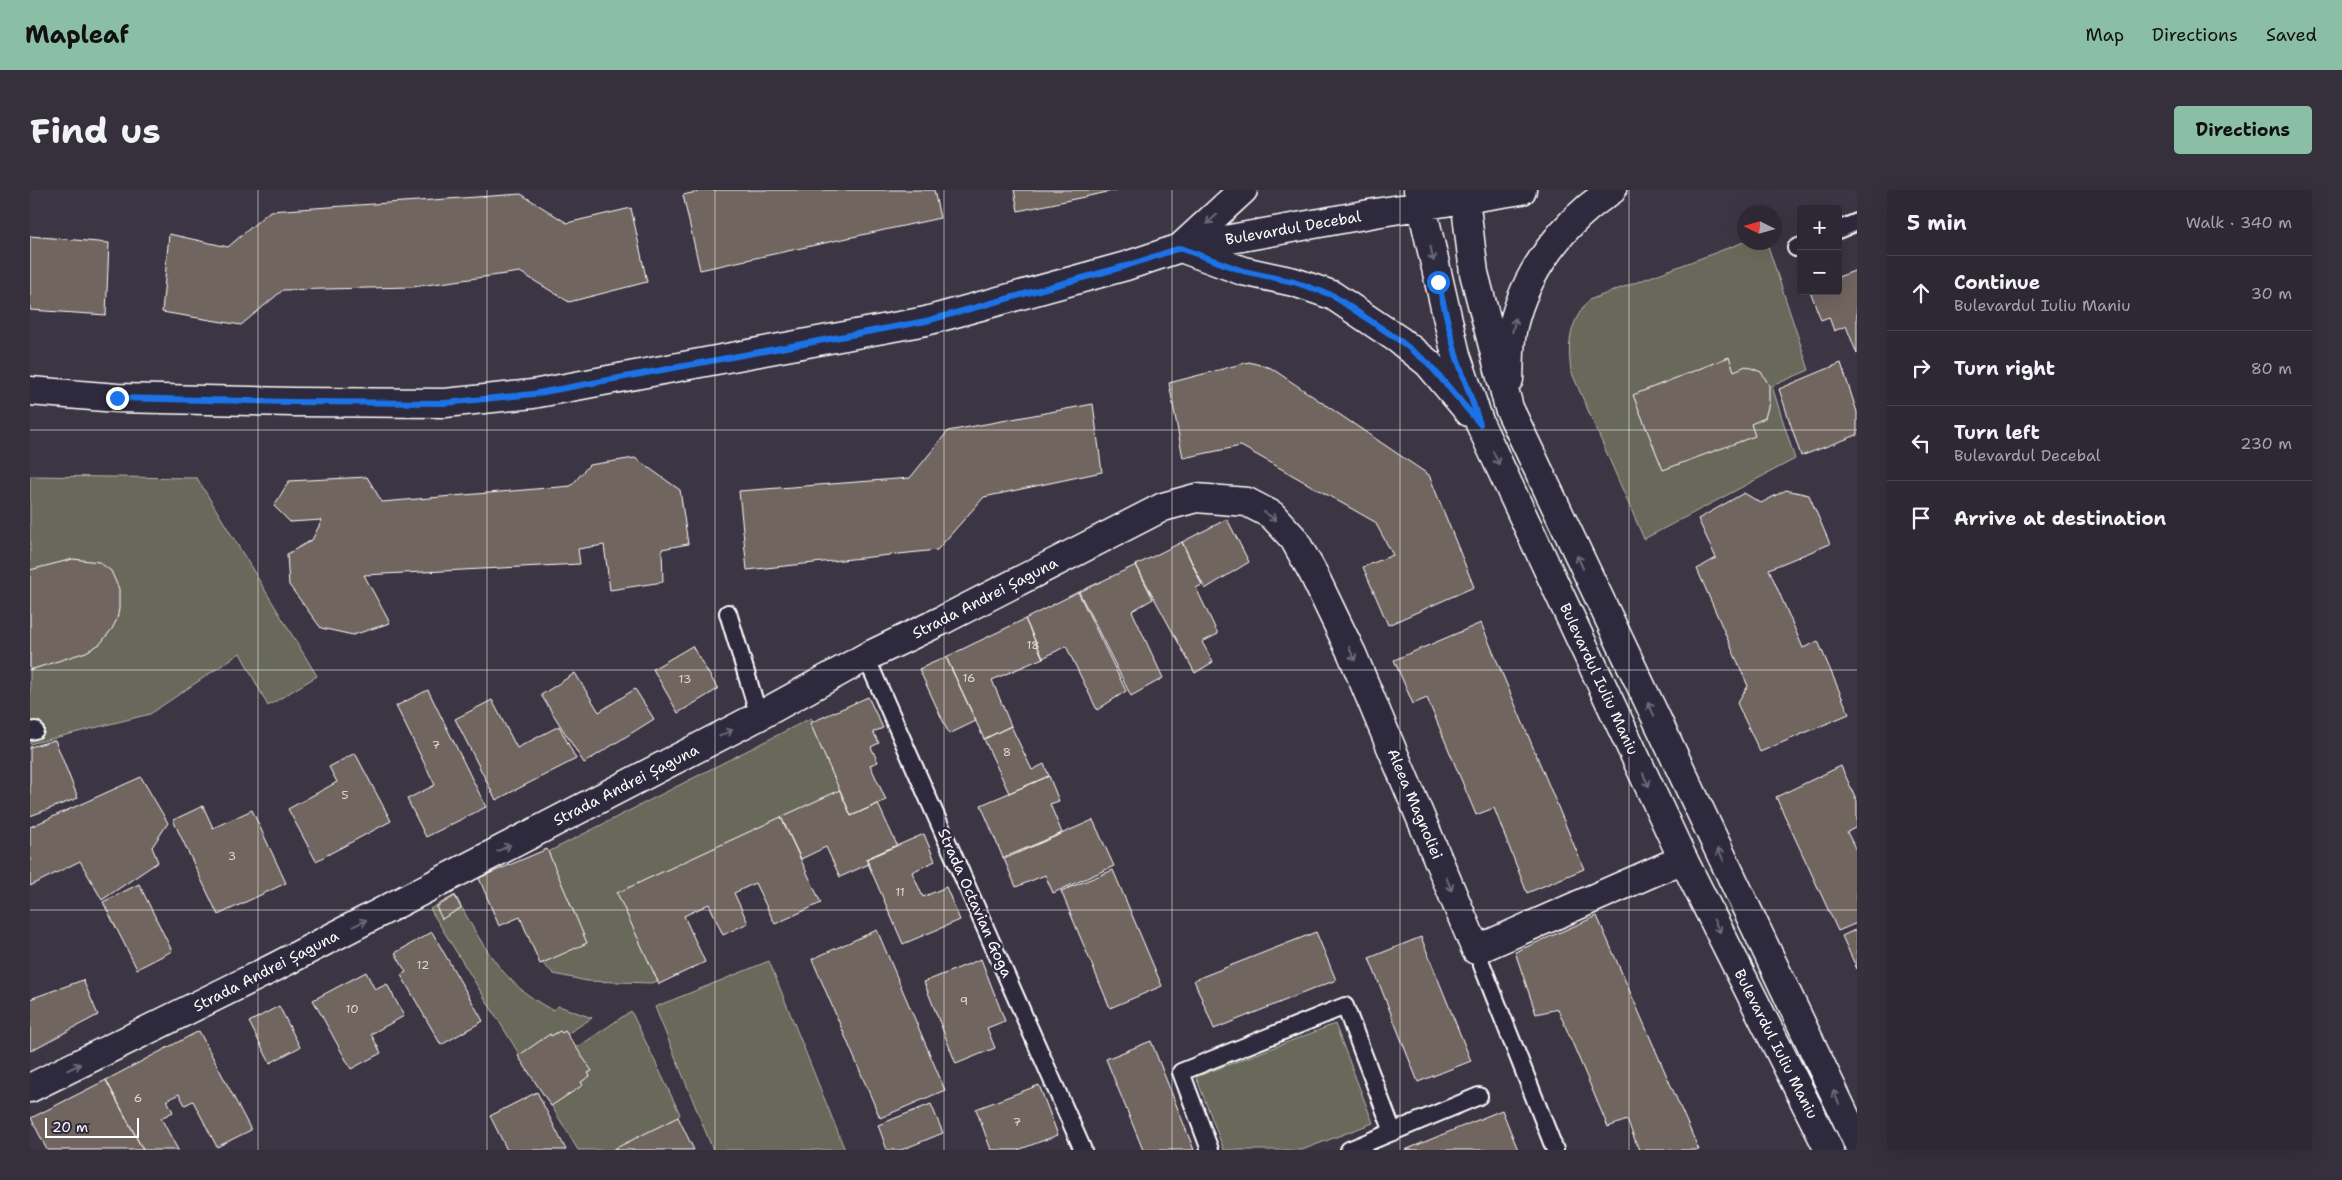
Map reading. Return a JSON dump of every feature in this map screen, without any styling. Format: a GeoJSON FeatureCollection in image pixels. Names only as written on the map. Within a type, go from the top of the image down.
{"type":"FeatureCollection","features":[{"type":"Feature","properties":{"kind":"street"},"geometry":{"type":"LineString","coordinates":[[1243,190],[1180,248],[1243,271],[1294,282],[1332,295],[1399,340],[1428,363],[1480,424]]}},
{"type":"Feature","properties":{"kind":"street","name":"Bulevardul Decebal"},"geometry":{"type":"LineString","coordinates":[[30,391],[117,398],[445,403],[533,394],[926,321],[1126,266],[1180,248],[1420,198],[1522,190]]}},
{"type":"Feature","properties":{"kind":"street"},"geometry":{"type":"LineString","coordinates":[[1508,408],[1510,351],[1513,327],[1522,296],[1536,270],[1568,224],[1612,190]]}},
{"type":"Feature","properties":{"kind":"street","name":"Bulevardul Iuliu Maniu"},"geometry":{"type":"LineString","coordinates":[[1464,195],[1474,273],[1508,408],[1857,1141]]}},
{"type":"Feature","properties":{"kind":"street","name":"Bulevardul Iuliu Maniu"},"geometry":{"type":"LineString","coordinates":[[1420,198],[1456,355],[1480,424],[1683,859],[1830,1150]]}},
{"type":"Feature","properties":{"kind":"street","name":"Strada Andrei Șaguna"},"geometry":{"type":"LineString","coordinates":[[30,1088],[275,967],[759,716],[866,657],[1163,507],[1196,498],[1225,500]]}},
{"type":"Feature","properties":{"kind":"street","name":"Aleea Magnoliei"},"geometry":{"type":"LineString","coordinates":[[1225,500],[1247,502],[1272,515],[1294,539],[1313,572],[1352,654],[1476,950]]}},
{"type":"Feature","properties":{"kind":"street"},"geometry":{"type":"LineString","coordinates":[[1476,950],[1683,859]]}},
{"type":"Feature","properties":{"kind":"lane"},"geometry":{"type":"LineString","coordinates":[[1842,228],[1857,222]]}},
{"type":"Feature","properties":{"kind":"lane"},"geometry":{"type":"LineString","coordinates":[[728,613],[759,716]]}},
{"type":"Feature","properties":{"kind":"lane","name":"Strada Octavian Goga"},"geometry":{"type":"LineString","coordinates":[[866,657],[1083,1150]]}},
{"type":"Feature","properties":{"kind":"lane","name":"Aleea Magnoliei"},"geometry":{"type":"LineString","coordinates":[[1476,950],[1555,1150]]}},
{"type":"Feature","properties":{"kind":"lane"},"geometry":{"type":"LineString","coordinates":[[1210,1150],[1181,1072],[1345,1006],[1393,1132]]}},
{"type":"Feature","properties":{"kind":"lane"},"geometry":{"type":"LineString","coordinates":[[1348,1150],[1479,1096]]}},
{"type":"Feature","properties":{"kind":"green space"},"geometry":{"type":"Polygon","coordinates":[[[1737,245],[1737,250],[1769,250],[1809,370],[1772,386],[1795,459],[1644,539],[1571,371],[1569,351],[1571,333],[1578,316],[1589,300],[1737,245]]]}},
{"type":"Feature","properties":{"kind":"green space"},"geometry":{"type":"Polygon","coordinates":[[[30,476],[197,478],[317,676],[268,706],[240,653],[150,714],[30,744],[30,476]]]}},
{"type":"Feature","properties":{"kind":"green space"},"geometry":{"type":"Polygon","coordinates":[[[811,718],[846,794],[628,898],[663,980],[651,983],[587,981],[554,974],[541,962],[505,874],[811,718]]]}},
{"type":"Feature","properties":{"kind":"green space"},"geometry":{"type":"Polygon","coordinates":[[[455,895],[494,961],[519,988],[552,1010],[559,1006],[592,1018],[524,1062],[430,909],[455,895]]]}},
{"type":"Feature","properties":{"kind":"green space"},"geometry":{"type":"Polygon","coordinates":[[[769,961],[845,1150],[713,1150],[655,1007],[769,961]]]}},
{"type":"Feature","properties":{"kind":"green space"},"geometry":{"type":"Polygon","coordinates":[[[631,1011],[680,1114],[676,1120],[616,1150],[578,1150],[551,1105],[575,1049],[631,1011]]]}},
{"type":"Feature","properties":{"kind":"green space"},"geometry":{"type":"Polygon","coordinates":[[[1335,1024],[1373,1123],[1302,1150],[1224,1150],[1196,1077],[1335,1024]]]}},
{"type":"Feature","properties":{"kind":"building"},"geometry":{"type":"Polygon","coordinates":[[[705,190],[934,190],[940,218],[700,270],[683,195],[705,190]]]}},
{"type":"Feature","properties":{"kind":"building"},"geometry":{"type":"Polygon","coordinates":[[[1014,190],[1117,190],[1018,211],[1014,190]]]}},
{"type":"Feature","properties":{"kind":"building"},"geometry":{"type":"Polygon","coordinates":[[[521,194],[567,223],[631,208],[647,282],[569,302],[520,272],[412,287],[283,290],[241,325],[162,312],[169,234],[228,247],[270,211],[521,194]]]}},
{"type":"Feature","properties":{"kind":"building"},"geometry":{"type":"Polygon","coordinates":[[[30,236],[109,243],[106,315],[30,310],[30,236]]]}},
{"type":"Feature","properties":{"kind":"building"},"geometry":{"type":"Polygon","coordinates":[[[1857,270],[1857,354],[1846,326],[1834,331],[1829,317],[1821,320],[1812,295],[1842,295],[1842,276],[1857,270]]]}},
{"type":"Feature","properties":{"kind":"building"},"geometry":{"type":"Polygon","coordinates":[[[1729,357],[1734,371],[1746,366],[1761,372],[1769,385],[1769,403],[1765,418],[1751,424],[1755,436],[1663,470],[1633,395],[1729,357]]]}},
{"type":"Feature","properties":{"kind":"building"},"geometry":{"type":"Polygon","coordinates":[[[1249,362],[1271,368],[1429,475],[1474,587],[1388,625],[1363,567],[1393,555],[1375,522],[1241,446],[1183,458],[1169,383],[1249,362]]]}},
{"type":"Feature","properties":{"kind":"building"},"geometry":{"type":"Polygon","coordinates":[[[1841,363],[1857,412],[1857,435],[1801,456],[1779,389],[1841,363]]]}},
{"type":"Feature","properties":{"kind":"building"},"geometry":{"type":"Polygon","coordinates":[[[1093,404],[1102,472],[984,497],[937,550],[747,570],[739,491],[910,478],[948,431],[1093,404]]]}},
{"type":"Feature","properties":{"kind":"building"},"geometry":{"type":"Polygon","coordinates":[[[635,458],[680,490],[688,544],[662,549],[663,582],[610,590],[604,545],[578,549],[580,564],[364,575],[390,623],[353,635],[321,628],[289,585],[287,554],[312,540],[322,520],[290,522],[274,506],[289,481],[367,477],[382,502],[571,486],[589,465],[635,458]]]}},
{"type":"Feature","properties":{"kind":"building"},"geometry":{"type":"Polygon","coordinates":[[[1786,490],[1809,495],[1830,544],[1769,569],[1803,648],[1818,641],[1849,714],[1760,752],[1737,703],[1748,686],[1697,569],[1716,558],[1698,519],[1744,493],[1761,503],[1786,490]]]}},
{"type":"Feature","properties":{"kind":"building"},"geometry":{"type":"Polygon","coordinates":[[[1227,519],[1249,562],[1205,589],[1182,542],[1227,519]]]}},
{"type":"Feature","properties":{"kind":"building"},"geometry":{"type":"Polygon","coordinates":[[[1182,542],[1202,585],[1196,588],[1218,634],[1202,642],[1213,662],[1195,673],[1136,565],[1182,542]]]}},
{"type":"Feature","properties":{"kind":"building"},"geometry":{"type":"Polygon","coordinates":[[[73,559],[99,562],[111,571],[119,589],[117,619],[100,644],[86,652],[30,670],[30,570],[73,559]]]}},
{"type":"Feature","properties":{"kind":"building"},"geometry":{"type":"Polygon","coordinates":[[[1136,565],[1153,599],[1132,611],[1163,678],[1131,696],[1079,592],[1136,565]]]}},
{"type":"Feature","properties":{"kind":"building"},"geometry":{"type":"Polygon","coordinates":[[[1078,592],[1126,691],[1097,710],[1066,646],[1043,658],[1025,619],[1078,592]]]}},
{"type":"Feature","properties":{"kind":"building"},"geometry":{"type":"Polygon","coordinates":[[[1025,619],[1043,658],[992,680],[1011,726],[984,739],[946,657],[1025,619]]]}},
{"type":"Feature","properties":{"kind":"building"},"geometry":{"type":"Polygon","coordinates":[[[1481,623],[1584,869],[1527,893],[1494,808],[1476,815],[1427,698],[1413,704],[1394,660],[1481,623]]]}},
{"type":"Feature","properties":{"kind":"building"},"geometry":{"type":"Polygon","coordinates":[[[692,646],[718,689],[678,713],[653,669],[692,646]]]}},
{"type":"Feature","properties":{"kind":"building"},"geometry":{"type":"Polygon","coordinates":[[[946,657],[976,721],[949,734],[919,669],[946,657]]]}},
{"type":"Feature","properties":{"kind":"building"},"geometry":{"type":"Polygon","coordinates":[[[575,673],[599,712],[635,689],[654,719],[584,763],[541,695],[575,673]]]}},
{"type":"Feature","properties":{"kind":"building"},"geometry":{"type":"Polygon","coordinates":[[[428,690],[486,807],[426,837],[407,799],[435,785],[396,706],[428,690]]]}},
{"type":"Feature","properties":{"kind":"building"},"geometry":{"type":"Polygon","coordinates":[[[868,697],[883,728],[873,732],[879,743],[871,747],[878,762],[870,765],[886,800],[851,816],[810,723],[868,697]]]}},
{"type":"Feature","properties":{"kind":"building"},"geometry":{"type":"Polygon","coordinates":[[[492,700],[517,748],[559,726],[576,759],[496,800],[455,719],[492,700]]]}},
{"type":"Feature","properties":{"kind":"building"},"geometry":{"type":"Polygon","coordinates":[[[1011,726],[1032,770],[1044,764],[1049,776],[1009,793],[984,739],[1011,726]]]}},
{"type":"Feature","properties":{"kind":"building"},"geometry":{"type":"Polygon","coordinates":[[[55,740],[78,798],[30,816],[30,747],[55,740]]]}},
{"type":"Feature","properties":{"kind":"building"},"geometry":{"type":"Polygon","coordinates":[[[355,753],[391,821],[316,861],[288,809],[337,782],[329,767],[355,753]]]}},
{"type":"Feature","properties":{"kind":"building"},"geometry":{"type":"Polygon","coordinates":[[[1841,766],[1857,801],[1857,827],[1847,832],[1857,852],[1857,923],[1838,931],[1776,797],[1841,766]]]}},
{"type":"Feature","properties":{"kind":"building"},"geometry":{"type":"Polygon","coordinates":[[[1049,776],[1059,801],[1050,804],[1062,833],[1003,858],[981,805],[1049,776]]]}},
{"type":"Feature","properties":{"kind":"building"},"geometry":{"type":"Polygon","coordinates":[[[141,777],[168,823],[152,847],[158,862],[102,900],[80,861],[30,886],[30,827],[141,777]]]}},
{"type":"Feature","properties":{"kind":"building"},"geometry":{"type":"Polygon","coordinates":[[[840,790],[851,816],[878,804],[897,845],[866,859],[869,864],[840,877],[826,847],[801,859],[781,817],[840,790]]]}},
{"type":"Feature","properties":{"kind":"building"},"geometry":{"type":"Polygon","coordinates":[[[203,806],[213,828],[252,810],[286,883],[218,915],[173,820],[203,806]]]}},
{"type":"Feature","properties":{"kind":"building"},"geometry":{"type":"Polygon","coordinates":[[[781,817],[821,903],[775,924],[755,883],[734,893],[748,923],[723,935],[709,904],[684,916],[705,962],[659,984],[617,893],[781,817]]]}},
{"type":"Feature","properties":{"kind":"building"},"geometry":{"type":"Polygon","coordinates":[[[1093,820],[1114,866],[1053,893],[1045,875],[1016,887],[1004,859],[1093,820]]]}},
{"type":"Feature","properties":{"kind":"building"},"geometry":{"type":"Polygon","coordinates":[[[924,834],[935,861],[912,872],[923,897],[946,887],[960,920],[903,944],[866,859],[924,834]]]}},
{"type":"Feature","properties":{"kind":"building"},"geometry":{"type":"Polygon","coordinates":[[[547,849],[587,943],[540,964],[520,917],[499,926],[479,878],[547,849]]]}},
{"type":"Feature","properties":{"kind":"building"},"geometry":{"type":"Polygon","coordinates":[[[1113,870],[1162,986],[1110,1008],[1061,891],[1113,870]]]}},
{"type":"Feature","properties":{"kind":"building"},"geometry":{"type":"Polygon","coordinates":[[[139,884],[172,951],[137,969],[103,902],[139,884]]]}},
{"type":"Feature","properties":{"kind":"building"},"geometry":{"type":"Polygon","coordinates":[[[455,896],[461,908],[442,919],[436,907],[455,896]]]}},
{"type":"Feature","properties":{"kind":"building"},"geometry":{"type":"Polygon","coordinates":[[[1597,916],[1699,1150],[1639,1150],[1627,1120],[1608,1127],[1558,1009],[1536,1014],[1515,952],[1597,916]]]}},
{"type":"Feature","properties":{"kind":"building"},"geometry":{"type":"Polygon","coordinates":[[[1857,929],[1857,969],[1842,936],[1857,929]]]}},
{"type":"Feature","properties":{"kind":"building"},"geometry":{"type":"Polygon","coordinates":[[[877,930],[945,1090],[880,1118],[812,959],[877,930]]]}},
{"type":"Feature","properties":{"kind":"building"},"geometry":{"type":"Polygon","coordinates":[[[432,932],[483,1021],[441,1045],[401,975],[406,972],[395,953],[432,932]]]}},
{"type":"Feature","properties":{"kind":"building"},"geometry":{"type":"Polygon","coordinates":[[[1316,932],[1336,980],[1214,1029],[1194,980],[1316,932]]]}},
{"type":"Feature","properties":{"kind":"building"},"geometry":{"type":"Polygon","coordinates":[[[1421,937],[1471,1061],[1418,1082],[1369,958],[1421,937]]]}},
{"type":"Feature","properties":{"kind":"building"},"geometry":{"type":"Polygon","coordinates":[[[981,959],[1005,1021],[987,1028],[995,1048],[956,1064],[924,982],[981,959]]]}},
{"type":"Feature","properties":{"kind":"building"},"geometry":{"type":"Polygon","coordinates":[[[366,972],[375,990],[387,984],[404,1016],[371,1034],[381,1053],[351,1069],[313,1000],[366,972]]]}},
{"type":"Feature","properties":{"kind":"building"},"geometry":{"type":"Polygon","coordinates":[[[83,980],[98,1015],[30,1051],[30,999],[83,980]]]}},
{"type":"Feature","properties":{"kind":"building"},"geometry":{"type":"Polygon","coordinates":[[[279,1006],[300,1047],[270,1063],[249,1022],[279,1006]]]}},
{"type":"Feature","properties":{"kind":"building"},"geometry":{"type":"Polygon","coordinates":[[[199,1031],[251,1130],[217,1147],[193,1101],[185,1105],[179,1094],[167,1100],[173,1112],[161,1118],[178,1150],[143,1150],[106,1080],[199,1031]]]}},
{"type":"Feature","properties":{"kind":"building"},"geometry":{"type":"Polygon","coordinates":[[[560,1031],[562,1033],[565,1031],[592,1071],[588,1073],[590,1076],[581,1082],[583,1085],[551,1106],[518,1056],[550,1034],[551,1036],[560,1031]]]}},
{"type":"Feature","properties":{"kind":"building"},"geometry":{"type":"Polygon","coordinates":[[[1151,1041],[1194,1150],[1143,1150],[1106,1059],[1151,1041]]]}},
{"type":"Feature","properties":{"kind":"building"},"geometry":{"type":"Polygon","coordinates":[[[106,1080],[143,1150],[47,1150],[31,1118],[106,1080]]]}},
{"type":"Feature","properties":{"kind":"building"},"geometry":{"type":"Polygon","coordinates":[[[1039,1085],[1058,1135],[1018,1150],[991,1150],[976,1109],[1039,1085]]]}},
{"type":"Feature","properties":{"kind":"building"},"geometry":{"type":"Polygon","coordinates":[[[537,1092],[566,1150],[507,1150],[490,1116],[537,1092]]]}},
{"type":"Feature","properties":{"kind":"building"},"geometry":{"type":"Polygon","coordinates":[[[931,1104],[943,1133],[901,1150],[887,1150],[878,1125],[931,1104]]]}},
{"type":"Feature","properties":{"kind":"building"},"geometry":{"type":"Polygon","coordinates":[[[1502,1110],[1518,1150],[1405,1150],[1502,1110]]]}},
{"type":"Feature","properties":{"kind":"building"},"geometry":{"type":"Polygon","coordinates":[[[678,1117],[694,1150],[612,1150],[678,1117]]]}},
{"type":"Feature","properties":{"kind":"route"},"geometry":{"type":"LineString","coordinates":[[117,398],[445,403],[533,394],[926,321],[1126,266],[1180,248],[1243,271],[1294,282],[1332,295],[1399,340],[1428,363],[1480,424],[1456,355],[1438,282]]}}]}
